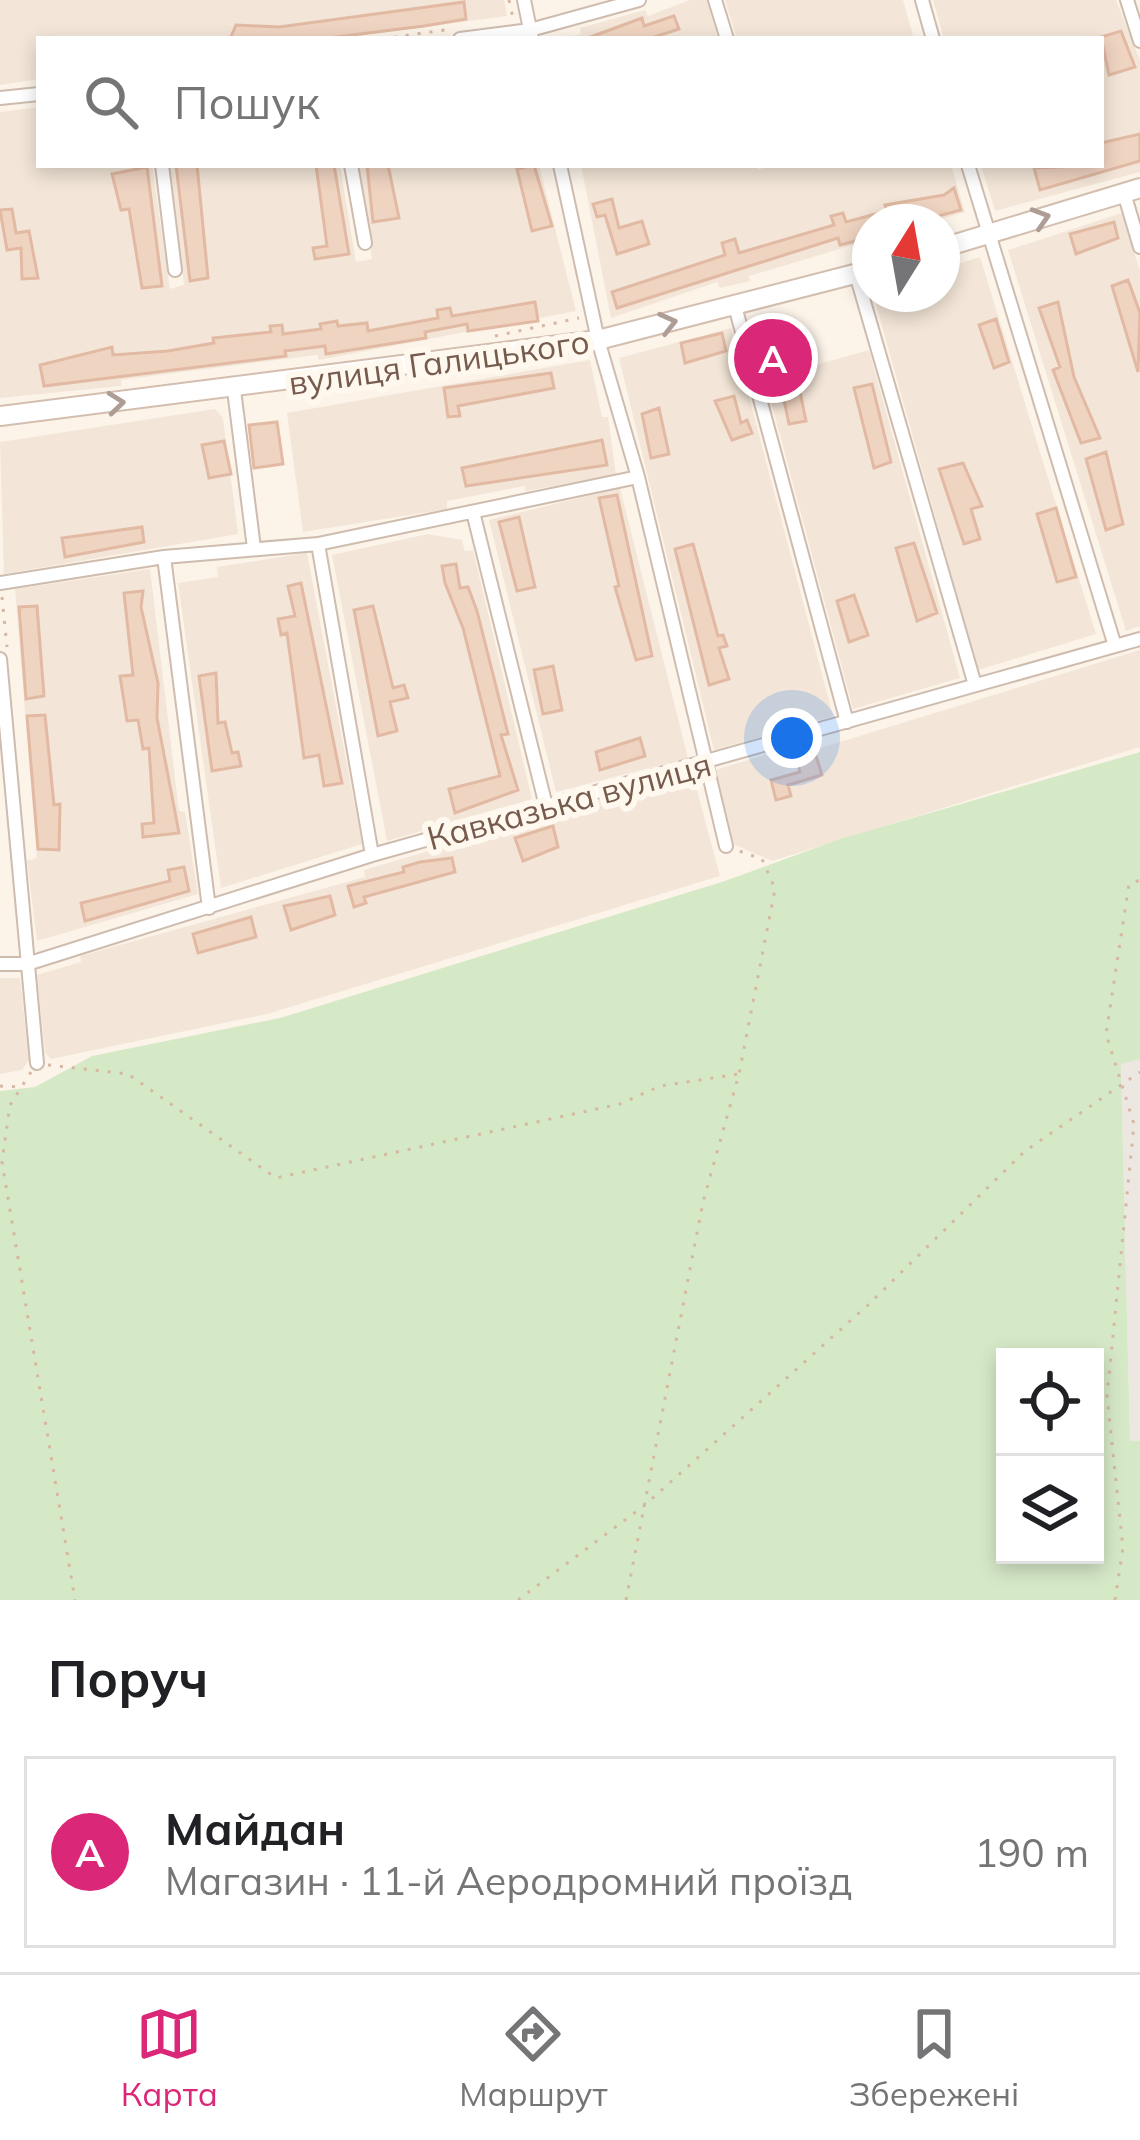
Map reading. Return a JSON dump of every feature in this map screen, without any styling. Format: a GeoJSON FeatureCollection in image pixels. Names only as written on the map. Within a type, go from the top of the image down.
{"type":"FeatureCollection","features":[{"type":"Feature","properties":{"kind":"street"},"geometry":{"type":"LineString","coordinates":[[524,0],[526,34],[639,0]]}},
{"type":"Feature","properties":{"kind":"street"},"geometry":{"type":"LineString","coordinates":[[715,0],[726,36]]}},
{"type":"Feature","properties":{"kind":"street"},"geometry":{"type":"LineString","coordinates":[[922,0],[932,36]]}},
{"type":"Feature","properties":{"kind":"street"},"geometry":{"type":"LineString","coordinates":[[1127,0],[1140,41]]}},
{"type":"Feature","properties":{"kind":"street"},"geometry":{"type":"LineString","coordinates":[[0,98],[36,94]]}},
{"type":"Feature","properties":{"kind":"street"},"geometry":{"type":"LineString","coordinates":[[162,168],[175,270]]}},
{"type":"Feature","properties":{"kind":"street"},"geometry":{"type":"LineString","coordinates":[[352,168],[365,243]]}},
{"type":"Feature","properties":{"kind":"street"},"geometry":{"type":"LineString","coordinates":[[561,168],[598,340],[638,477],[726,846]]}},
{"type":"Feature","properties":{"kind":"street"},"geometry":{"type":"LineString","coordinates":[[969,168],[1115,646]]}},
{"type":"Feature","properties":{"kind":"street"},"geometry":{"type":"LineString","coordinates":[[960,242],[1132,190],[1140,247]]}},
{"type":"Feature","properties":{"kind":"street","name":"вулиця Галицького"},"geometry":{"type":"LineString","coordinates":[[0,416],[234,390],[598,340],[852,275]]}},
{"type":"Feature","properties":{"kind":"street"},"geometry":{"type":"LineString","coordinates":[[735,306],[847,722]]}},
{"type":"Feature","properties":{"kind":"street"},"geometry":{"type":"LineString","coordinates":[[874,312],[975,686]]}},
{"type":"Feature","properties":{"kind":"street"},"geometry":{"type":"LineString","coordinates":[[234,390],[254,548]]}},
{"type":"Feature","properties":{"kind":"street"},"geometry":{"type":"LineString","coordinates":[[0,583],[164,557],[318,544],[638,477]]}},
{"type":"Feature","properties":{"kind":"street"},"geometry":{"type":"LineString","coordinates":[[473,512],[545,806]]}},
{"type":"Feature","properties":{"kind":"street"},"geometry":{"type":"LineString","coordinates":[[318,544],[372,855]]}},
{"type":"Feature","properties":{"kind":"street"},"geometry":{"type":"LineString","coordinates":[[164,557],[209,908]]}},
{"type":"Feature","properties":{"kind":"street","name":"Кавказька вулиця"},"geometry":{"type":"LineString","coordinates":[[0,964],[27,964],[372,855],[1140,639]]}},
{"type":"Feature","properties":{"kind":"street"},"geometry":{"type":"LineString","coordinates":[[0,659],[37,1063]]}},
{"type":"Feature","properties":{"kind":"path"},"geometry":{"type":"LineString","coordinates":[[509,0],[526,34]]}},
{"type":"Feature","properties":{"kind":"path"},"geometry":{"type":"LineString","coordinates":[[626,1600],[704,1202],[739,1074],[776,889],[762,859],[726,846]]}},
{"type":"Feature","properties":{"kind":"path"},"geometry":{"type":"LineString","coordinates":[[1115,1600],[1123,1548],[1107,1396],[1134,1124],[1106,1034],[1129,884],[1140,880]]}},
{"type":"Feature","properties":{"kind":"path"},"geometry":{"type":"LineString","coordinates":[[75,1600],[2,1162],[10,1105],[37,1063],[128,1074],[276,1178],[620,1104],[660,1086],[739,1074]]}},
{"type":"Feature","properties":{"kind":"path"},"geometry":{"type":"LineString","coordinates":[[518,1600],[568,1568],[645,1504],[868,1305],[1025,1151],[1140,1072]]}},
{"type":"Feature","properties":{"kind":"path"},"geometry":{"type":"LineString","coordinates":[[0,1086],[22,1087]]}},
{"type":"Feature","properties":{"kind":"shaded area"},"geometry":{"type":"Polygon","coordinates":[[[0,0],[504,0],[507,16],[357,36],[36,36],[36,79],[0,85],[0,0]]]}},
{"type":"Feature","properties":{"kind":"shaded area"},"geometry":{"type":"Polygon","coordinates":[[[690,0],[707,0],[717,36],[573,36],[581,34],[580,28],[645,10],[648,16],[690,0]]]}},
{"type":"Feature","properties":{"kind":"shaded area"},"geometry":{"type":"Polygon","coordinates":[[[725,0],[903,0],[913,36],[736,36],[725,0]]]}},
{"type":"Feature","properties":{"kind":"shaded area"},"geometry":{"type":"Polygon","coordinates":[[[933,0],[1116,0],[1140,60],[1140,172],[995,211],[982,168],[1104,168],[1104,36],[943,36],[933,0]]]}},
{"type":"Feature","properties":{"kind":"shaded area"},"geometry":{"type":"Polygon","coordinates":[[[36,107],[36,168],[152,168],[170,289],[184,285],[169,168],[340,168],[356,262],[372,259],[358,168],[540,168],[576,311],[319,360],[317,355],[121,380],[121,386],[0,398],[0,112],[36,107]]]}},
{"type":"Feature","properties":{"kind":"shaded area"},"geometry":{"type":"Polygon","coordinates":[[[582,168],[952,168],[965,212],[960,213],[960,204],[852,204],[852,245],[749,276],[750,281],[720,288],[717,282],[611,318],[582,168]]]}},
{"type":"Feature","properties":{"kind":"shaded area"},"geometry":{"type":"Polygon","coordinates":[[[1122,213],[1140,271],[1140,626],[1126,631],[1008,250],[1122,213]]]}},
{"type":"Feature","properties":{"kind":"shaded area"},"geometry":{"type":"Polygon","coordinates":[[[980,257],[1096,634],[978,670],[878,312],[960,312],[960,263],[980,257]]]}},
{"type":"Feature","properties":{"kind":"shaded area"},"geometry":{"type":"Polygon","coordinates":[[[731,328],[833,716],[714,750],[619,358],[731,328]]]}},
{"type":"Feature","properties":{"kind":"shaded area"},"geometry":{"type":"Polygon","coordinates":[[[869,350],[960,678],[853,709],[765,379],[869,350]]]}},
{"type":"Feature","properties":{"kind":"shaded area"},"geometry":{"type":"Polygon","coordinates":[[[590,360],[602,417],[608,417],[616,475],[526,491],[524,486],[447,501],[447,509],[303,532],[287,413],[590,360]]]}},
{"type":"Feature","properties":{"kind":"shaded area"},"geometry":{"type":"Polygon","coordinates":[[[215,409],[223,418],[238,534],[4,574],[0,442],[215,409]]]}},
{"type":"Feature","properties":{"kind":"shaded area"},"geometry":{"type":"Polygon","coordinates":[[[620,488],[688,758],[556,792],[489,520],[620,488]]]}},
{"type":"Feature","properties":{"kind":"shaded area"},"geometry":{"type":"Polygon","coordinates":[[[428,534],[462,540],[465,551],[473,550],[532,799],[387,841],[332,555],[428,534]]]}},
{"type":"Feature","properties":{"kind":"shaded area"},"geometry":{"type":"Polygon","coordinates":[[[307,553],[362,844],[221,888],[178,583],[218,577],[217,567],[307,553]]]}},
{"type":"Feature","properties":{"kind":"shaded area"},"geometry":{"type":"Polygon","coordinates":[[[150,569],[179,811],[185,812],[198,894],[37,941],[27,861],[37,858],[15,589],[150,569]]]}},
{"type":"Feature","properties":{"kind":"shaded area"},"geometry":{"type":"Polygon","coordinates":[[[1140,650],[1140,747],[772,861],[733,844],[715,770],[788,748],[791,757],[1140,650]]]}},
{"type":"Feature","properties":{"kind":"shaded area"},"geometry":{"type":"Polygon","coordinates":[[[695,783],[720,876],[267,1014],[51,1059],[45,1053],[37,975],[81,962],[80,956],[365,877],[364,870],[611,797],[621,804],[695,783]]]}},
{"type":"Feature","properties":{"kind":"shaded area"},"geometry":{"type":"Polygon","coordinates":[[[0,978],[20,978],[29,1060],[22,1070],[0,1074],[0,978]]]}},
{"type":"Feature","properties":{"kind":"shaded area"},"geometry":{"type":"Polygon","coordinates":[[[1140,1059],[1140,1441],[1130,1441],[1121,1063],[1140,1059]]]}},
{"type":"Feature","properties":{"kind":"green space"},"geometry":{"type":"Polygon","coordinates":[[[1140,752],[1140,1059],[1121,1064],[1130,1441],[1140,1441],[1140,1600],[0,1600],[0,1091],[35,1087],[92,1056],[280,1018],[725,881],[840,839],[1140,752]]]}},
{"type":"Feature","properties":{"kind":"building"},"geometry":{"type":"Polygon","coordinates":[[[464,2],[466,19],[344,36],[231,36],[236,25],[279,27],[464,2]]]}},
{"type":"Feature","properties":{"kind":"building"},"geometry":{"type":"Polygon","coordinates":[[[674,16],[679,29],[657,36],[593,36],[642,18],[644,26],[674,16]]]}},
{"type":"Feature","properties":{"kind":"building"},"geometry":{"type":"Polygon","coordinates":[[[1121,31],[1135,67],[1109,75],[1104,36],[1121,31]]]}},
{"type":"Feature","properties":{"kind":"building"},"geometry":{"type":"Polygon","coordinates":[[[1140,134],[1140,161],[1040,190],[1034,168],[1104,168],[1104,142],[1140,134]]]}},
{"type":"Feature","properties":{"kind":"building"},"geometry":{"type":"Polygon","coordinates":[[[147,168],[162,286],[142,288],[129,209],[121,210],[112,174],[147,168]]]}},
{"type":"Feature","properties":{"kind":"building"},"geometry":{"type":"Polygon","coordinates":[[[176,168],[197,168],[208,278],[190,281],[176,168]]]}},
{"type":"Feature","properties":{"kind":"building"},"geometry":{"type":"Polygon","coordinates":[[[316,168],[335,168],[349,254],[315,259],[313,248],[327,246],[316,168]]]}},
{"type":"Feature","properties":{"kind":"building"},"geometry":{"type":"Polygon","coordinates":[[[367,168],[389,168],[399,218],[373,222],[367,168]]]}},
{"type":"Feature","properties":{"kind":"building"},"geometry":{"type":"Polygon","coordinates":[[[535,168],[552,226],[532,231],[517,169],[535,168]]]}},
{"type":"Feature","properties":{"kind":"building"},"geometry":{"type":"Polygon","coordinates":[[[954,188],[959,204],[891,204],[944,195],[954,188]]]}},
{"type":"Feature","properties":{"kind":"building"},"geometry":{"type":"Polygon","coordinates":[[[612,199],[619,228],[642,221],[649,244],[617,254],[605,215],[597,217],[593,204],[612,199]]]}},
{"type":"Feature","properties":{"kind":"building"},"geometry":{"type":"Polygon","coordinates":[[[12,209],[16,233],[29,231],[38,278],[22,279],[21,248],[7,250],[0,210],[12,209]]]}},
{"type":"Feature","properties":{"kind":"building"},"geometry":{"type":"Polygon","coordinates":[[[843,213],[846,222],[852,220],[852,242],[840,245],[838,238],[617,308],[612,292],[725,255],[722,243],[735,239],[739,253],[834,225],[831,216],[843,213]]]}},
{"type":"Feature","properties":{"kind":"building"},"geometry":{"type":"Polygon","coordinates":[[[1114,222],[1118,238],[1076,254],[1070,234],[1114,222]]]}},
{"type":"Feature","properties":{"kind":"building"},"geometry":{"type":"Polygon","coordinates":[[[1128,280],[1140,313],[1138,372],[1112,286],[1128,280]]]}},
{"type":"Feature","properties":{"kind":"building"},"geometry":{"type":"Polygon","coordinates":[[[535,302],[538,321],[468,331],[467,324],[425,332],[426,338],[326,354],[325,346],[285,351],[286,356],[44,386],[40,365],[112,347],[113,355],[168,351],[214,343],[213,338],[271,332],[270,326],[282,325],[283,334],[321,329],[320,324],[337,321],[338,326],[367,323],[368,331],[438,318],[437,310],[450,308],[452,316],[535,302]]]}},
{"type":"Feature","properties":{"kind":"building"},"geometry":{"type":"Polygon","coordinates":[[[1058,302],[1074,377],[1100,438],[1081,443],[1053,370],[1060,367],[1039,308],[1058,302]]]}},
{"type":"Feature","properties":{"kind":"building"},"geometry":{"type":"Polygon","coordinates":[[[996,319],[1009,362],[994,368],[979,325],[996,319]]]}},
{"type":"Feature","properties":{"kind":"building"},"geometry":{"type":"Polygon","coordinates":[[[722,333],[726,351],[685,363],[681,343],[722,333]]]}},
{"type":"Feature","properties":{"kind":"building"},"geometry":{"type":"Polygon","coordinates":[[[803,337],[810,365],[799,367],[805,385],[799,387],[806,421],[789,424],[778,372],[765,375],[758,348],[803,337]]]}},
{"type":"Feature","properties":{"kind":"building"},"geometry":{"type":"Polygon","coordinates":[[[551,373],[554,388],[458,406],[460,416],[448,417],[444,388],[551,373]]]}},
{"type":"Feature","properties":{"kind":"building"},"geometry":{"type":"Polygon","coordinates":[[[872,384],[891,462],[874,468],[854,388],[872,384]]]}},
{"type":"Feature","properties":{"kind":"building"},"geometry":{"type":"Polygon","coordinates":[[[734,396],[741,423],[747,420],[752,433],[732,440],[715,401],[734,396]]]}},
{"type":"Feature","properties":{"kind":"building"},"geometry":{"type":"Polygon","coordinates":[[[659,408],[669,454],[651,458],[642,414],[659,408]]]}},
{"type":"Feature","properties":{"kind":"building"},"geometry":{"type":"Polygon","coordinates":[[[277,422],[283,464],[254,468],[249,425],[277,422]]]}},
{"type":"Feature","properties":{"kind":"building"},"geometry":{"type":"Polygon","coordinates":[[[602,440],[607,465],[466,486],[462,468],[602,440]]]}},
{"type":"Feature","properties":{"kind":"building"},"geometry":{"type":"Polygon","coordinates":[[[224,441],[231,474],[209,478],[202,445],[224,441]]]}},
{"type":"Feature","properties":{"kind":"building"},"geometry":{"type":"Polygon","coordinates":[[[1106,452],[1123,524],[1106,530],[1086,459],[1106,452]]]}},
{"type":"Feature","properties":{"kind":"building"},"geometry":{"type":"Polygon","coordinates":[[[963,463],[982,506],[971,509],[980,539],[964,544],[939,469],[963,463]]]}},
{"type":"Feature","properties":{"kind":"building"},"geometry":{"type":"Polygon","coordinates":[[[617,495],[652,656],[636,660],[615,587],[619,586],[599,498],[617,495]]]}},
{"type":"Feature","properties":{"kind":"building"},"geometry":{"type":"Polygon","coordinates":[[[1056,508],[1076,577],[1057,582],[1037,514],[1056,508]]]}},
{"type":"Feature","properties":{"kind":"building"},"geometry":{"type":"Polygon","coordinates":[[[519,517],[535,587],[517,591],[499,522],[519,517]]]}},
{"type":"Feature","properties":{"kind":"building"},"geometry":{"type":"Polygon","coordinates":[[[142,527],[144,542],[65,557],[62,538],[142,527]]]}},
{"type":"Feature","properties":{"kind":"building"},"geometry":{"type":"Polygon","coordinates":[[[914,543],[937,613],[917,621],[896,548],[914,543]]]}},
{"type":"Feature","properties":{"kind":"building"},"geometry":{"type":"Polygon","coordinates":[[[693,544],[718,636],[723,635],[727,646],[719,648],[729,679],[709,685],[675,549],[693,544]]]}},
{"type":"Feature","properties":{"kind":"building"},"geometry":{"type":"Polygon","coordinates":[[[456,564],[460,588],[468,587],[477,611],[508,734],[501,735],[518,790],[455,813],[449,789],[500,776],[463,628],[445,583],[442,566],[456,564]]]}},
{"type":"Feature","properties":{"kind":"building"},"geometry":{"type":"Polygon","coordinates":[[[301,583],[342,783],[324,786],[319,755],[304,758],[287,633],[281,635],[278,619],[295,616],[288,586],[301,583]]]}},
{"type":"Feature","properties":{"kind":"building"},"geometry":{"type":"Polygon","coordinates":[[[143,591],[141,607],[158,683],[157,718],[179,833],[143,837],[142,824],[154,823],[149,748],[143,749],[138,720],[127,721],[120,676],[133,675],[124,593],[143,591]]]}},
{"type":"Feature","properties":{"kind":"building"},"geometry":{"type":"Polygon","coordinates":[[[854,595],[868,635],[849,642],[837,601],[854,595]]]}},
{"type":"Feature","properties":{"kind":"building"},"geometry":{"type":"Polygon","coordinates":[[[37,606],[44,696],[26,699],[19,607],[37,606]]]}},
{"type":"Feature","properties":{"kind":"building"},"geometry":{"type":"Polygon","coordinates":[[[373,606],[393,688],[404,685],[408,698],[390,702],[397,731],[378,736],[354,610],[373,606]]]}},
{"type":"Feature","properties":{"kind":"building"},"geometry":{"type":"Polygon","coordinates":[[[553,666],[562,710],[543,714],[534,670],[553,666]]]}},
{"type":"Feature","properties":{"kind":"building"},"geometry":{"type":"Polygon","coordinates":[[[216,673],[218,723],[225,722],[232,753],[238,752],[241,766],[212,771],[199,676],[216,673]]]}},
{"type":"Feature","properties":{"kind":"building"},"geometry":{"type":"Polygon","coordinates":[[[45,715],[54,805],[60,804],[59,850],[38,849],[27,716],[45,715]]]}},
{"type":"Feature","properties":{"kind":"building"},"geometry":{"type":"Polygon","coordinates":[[[640,738],[645,756],[600,770],[596,752],[640,738]]]}},
{"type":"Feature","properties":{"kind":"building"},"geometry":{"type":"Polygon","coordinates":[[[816,756],[822,775],[788,785],[791,796],[776,800],[771,780],[800,772],[797,761],[816,756]]]}},
{"type":"Feature","properties":{"kind":"building"},"geometry":{"type":"Polygon","coordinates":[[[553,826],[558,847],[523,861],[515,838],[553,826]]]}},
{"type":"Feature","properties":{"kind":"building"},"geometry":{"type":"Polygon","coordinates":[[[452,858],[455,872],[364,897],[366,903],[354,907],[348,886],[404,872],[403,867],[420,862],[452,858]]]}},
{"type":"Feature","properties":{"kind":"building"},"geometry":{"type":"Polygon","coordinates":[[[184,867],[189,891],[85,921],[81,903],[170,881],[168,870],[184,867]]]}},
{"type":"Feature","properties":{"kind":"building"},"geometry":{"type":"Polygon","coordinates":[[[330,896],[335,915],[291,930],[284,906],[330,896]]]}},
{"type":"Feature","properties":{"kind":"building"},"geometry":{"type":"Polygon","coordinates":[[[251,917],[256,937],[198,953],[193,934],[251,917]]]}},
{"type":"Feature","properties":{"kind":"place","name":"Майдан"},"geometry":{"type":"Point","coordinates":[773,358]}}]}
